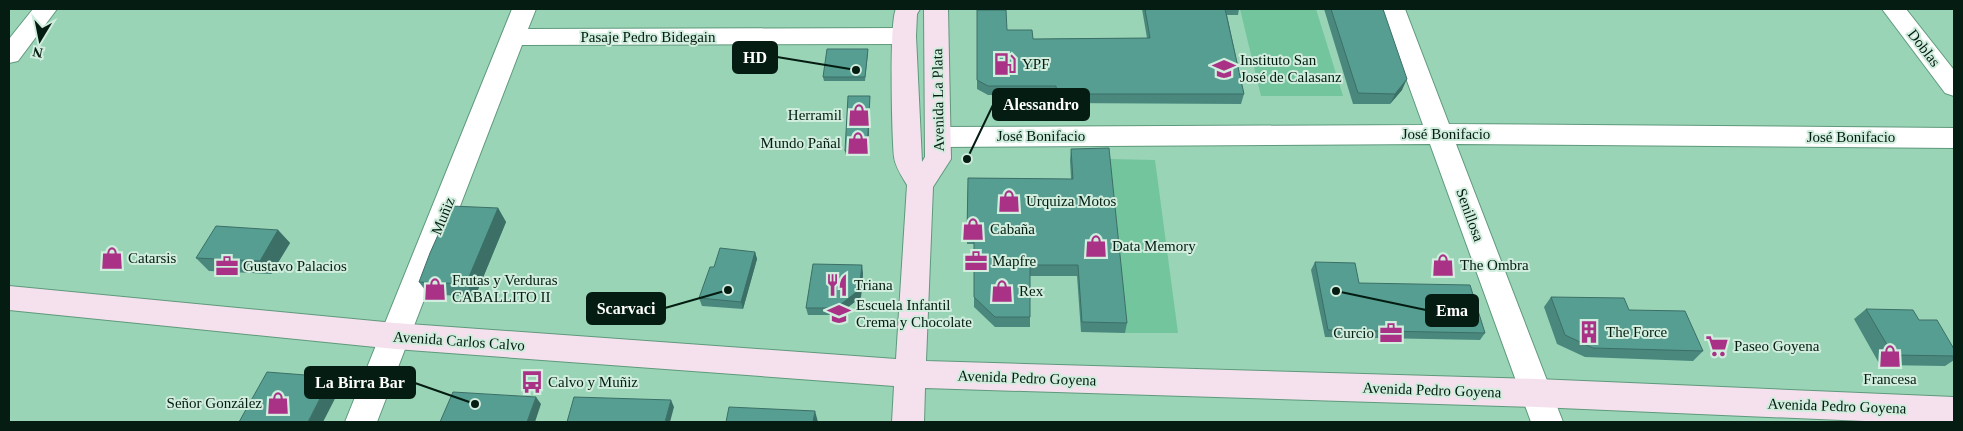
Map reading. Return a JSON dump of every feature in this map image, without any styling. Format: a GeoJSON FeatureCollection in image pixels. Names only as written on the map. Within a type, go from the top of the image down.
{"type":"FeatureCollection","features":[{"type":"Feature","properties":{"kind":"main road"},"geometry":{"type":"LineString","coordinates":[[908,9],[905,14],[904,46],[907,159],[920,185],[908,422]]}},
{"type":"Feature","properties":{"kind":"main road","name":"Avenida La Plata"},"geometry":{"type":"LineString","coordinates":[[920,185],[938,160],[936,9]]}},
{"type":"Feature","properties":{"kind":"main road"},"geometry":{"type":"LineString","coordinates":[[904,46],[919,73],[920,130],[926,137],[938,137]]}},
{"type":"Feature","properties":{"kind":"main road","name":"Avenida Carlos Calvo"},"geometry":{"type":"LineString","coordinates":[[9,298],[395,336],[910,374]]}},
{"type":"Feature","properties":{"kind":"main road","name":"Avenida Pedro Goyena"},"geometry":{"type":"LineString","coordinates":[[910,374],[1537,393],[1954,411]]}},
{"type":"Feature","properties":{"kind":"street"},"geometry":{"type":"LineString","coordinates":[[9,55],[45,9]]}},
{"type":"Feature","properties":{"kind":"street","name":"Muñiz"},"geometry":{"type":"LineString","coordinates":[[361,422],[524,9]]}},
{"type":"Feature","properties":{"kind":"street","name":"Senillosa"},"geometry":{"type":"LineString","coordinates":[[1393,9],[1547,422]]}},
{"type":"Feature","properties":{"kind":"street","name":"Doblas"},"geometry":{"type":"LineString","coordinates":[[1894,9],[1954,87]]}},
{"type":"Feature","properties":{"kind":"street","name":"Pasaje Pedro Bidegain"},"geometry":{"type":"LineString","coordinates":[[513,37],[904,46]]}},
{"type":"Feature","properties":{"kind":"street","name":"José Bonifacio"},"geometry":{"type":"LineString","coordinates":[[938,137],[1440,134],[1954,138]]}},
{"type":"Feature","properties":{"kind":"green space"},"geometry":{"type":"Polygon","coordinates":[[[1240,9],[1316,9],[1343,96],[1261,96],[1240,9]]]}},
{"type":"Feature","properties":{"kind":"green space"},"geometry":{"type":"Polygon","coordinates":[[[1108,159],[1155,160],[1178,333],[1125,333],[1108,159]]]}},
{"type":"Feature","properties":{"kind":"building"},"geometry":{"type":"Polygon","coordinates":[[[1145,9],[1225,9],[1244,94],[1057,94],[1056,86],[988,86],[977,80],[977,10],[1006,10],[1007,30],[1032,30],[1033,39],[1150,38],[1145,9]]]}},
{"type":"Feature","properties":{"kind":"building"},"geometry":{"type":"Polygon","coordinates":[[[1331,9],[1383,9],[1407,79],[1395,94],[1358,93],[1331,9]]]}},
{"type":"Feature","properties":{"kind":"building"},"geometry":{"type":"Polygon","coordinates":[[[827,49],[868,49],[865,77],[823,77],[827,49]]]}},
{"type":"Feature","properties":{"kind":"building"},"geometry":{"type":"Polygon","coordinates":[[[848,96],[870,96],[867,151],[845,151],[848,96]]]}},
{"type":"Feature","properties":{"kind":"building"},"geometry":{"type":"Polygon","coordinates":[[[1109,148],[1127,323],[1082,322],[1078,265],[1030,265],[1030,317],[995,317],[974,297],[974,233],[967,233],[968,178],[1073,179],[1071,149],[1109,148]]]}},
{"type":"Feature","properties":{"kind":"building"},"geometry":{"type":"Polygon","coordinates":[[[451,206],[498,208],[466,284],[419,282],[430,253],[451,206]]]}},
{"type":"Feature","properties":{"kind":"building"},"geometry":{"type":"Polygon","coordinates":[[[216,226],[278,230],[260,261],[196,258],[216,226]]]}},
{"type":"Feature","properties":{"kind":"building"},"geometry":{"type":"Polygon","coordinates":[[[720,248],[755,252],[741,302],[699,298],[710,267],[714,267],[720,248]]]}},
{"type":"Feature","properties":{"kind":"building"},"geometry":{"type":"Polygon","coordinates":[[[1315,262],[1355,263],[1359,283],[1470,285],[1485,333],[1328,330],[1315,262]]]}},
{"type":"Feature","properties":{"kind":"building","name":"Triana"},"geometry":{"type":"Polygon","coordinates":[[[813,264],[862,265],[859,290],[836,308],[806,308],[813,264]]]}},
{"type":"Feature","properties":{"kind":"building"},"geometry":{"type":"Polygon","coordinates":[[[1551,297],[1624,298],[1629,310],[1685,311],[1703,351],[1593,348],[1565,335],[1551,297]]]}},
{"type":"Feature","properties":{"kind":"building"},"geometry":{"type":"Polygon","coordinates":[[[1866,309],[1913,310],[1919,320],[1937,320],[1954,349],[1954,356],[1893,355],[1866,309]]]}},
{"type":"Feature","properties":{"kind":"building"},"geometry":{"type":"Polygon","coordinates":[[[267,372],[331,377],[308,422],[239,422],[267,372]]]}},
{"type":"Feature","properties":{"kind":"building"},"geometry":{"type":"Polygon","coordinates":[[[453,392],[536,397],[527,422],[440,422],[453,392]]]}},
{"type":"Feature","properties":{"kind":"building"},"geometry":{"type":"Polygon","coordinates":[[[574,397],[671,400],[665,422],[567,422],[574,397]]]}},
{"type":"Feature","properties":{"kind":"building"},"geometry":{"type":"Polygon","coordinates":[[[729,407],[815,411],[813,422],[726,422],[729,407]]]}},
{"type":"Feature","properties":{"kind":"place","name":"YPF"},"geometry":{"type":"Point","coordinates":[1005,64]}},
{"type":"Feature","properties":{"kind":"place","name":"Instituto San José de Calasanz"},"geometry":{"type":"Point","coordinates":[1224,69]}},
{"type":"Feature","properties":{"kind":"place","name":"HD"},"geometry":{"type":"Point","coordinates":[856,70]}},
{"type":"Feature","properties":{"kind":"place","name":"Herramil"},"geometry":{"type":"Point","coordinates":[859,115]}},
{"type":"Feature","properties":{"kind":"place","name":"Mundo Pañal"},"geometry":{"type":"Point","coordinates":[858,143]}},
{"type":"Feature","properties":{"kind":"place","name":"Alessandro"},"geometry":{"type":"Point","coordinates":[967,159]}},
{"type":"Feature","properties":{"kind":"place","name":"Urquiza Motos"},"geometry":{"type":"Point","coordinates":[1009,201]}},
{"type":"Feature","properties":{"kind":"place","name":"Cabaña"},"geometry":{"type":"Point","coordinates":[973,229]}},
{"type":"Feature","properties":{"kind":"place","name":"Data Memory"},"geometry":{"type":"Point","coordinates":[1096,246]}},
{"type":"Feature","properties":{"kind":"place","name":"Catarsis"},"geometry":{"type":"Point","coordinates":[112,258]}},
{"type":"Feature","properties":{"kind":"place","name":"Mapfre"},"geometry":{"type":"Point","coordinates":[976,261]}},
{"type":"Feature","properties":{"kind":"place","name":"The Ombra"},"geometry":{"type":"Point","coordinates":[1443,265]}},
{"type":"Feature","properties":{"kind":"place","name":"Gustavo Palacios"},"geometry":{"type":"Point","coordinates":[227,266]}},
{"type":"Feature","properties":{"kind":"place","name":"Triana"},"geometry":{"type":"Point","coordinates":[837,285]}},
{"type":"Feature","properties":{"kind":"place","name":"Frutas y Verduras CABALLITO II"},"geometry":{"type":"Point","coordinates":[435,289]}},
{"type":"Feature","properties":{"kind":"place","name":"Scarvaci"},"geometry":{"type":"Point","coordinates":[728,290]}},
{"type":"Feature","properties":{"kind":"place","name":"Rex"},"geometry":{"type":"Point","coordinates":[1002,291]}},
{"type":"Feature","properties":{"kind":"place","name":"Ema"},"geometry":{"type":"Point","coordinates":[1336,291]}},
{"type":"Feature","properties":{"kind":"place","name":"Escuela Infantil Crema y Chocolate"},"geometry":{"type":"Point","coordinates":[839,314]}},
{"type":"Feature","properties":{"kind":"place","name":"The Force"},"geometry":{"type":"Point","coordinates":[1589,332]}},
{"type":"Feature","properties":{"kind":"place","name":"Curcio"},"geometry":{"type":"Point","coordinates":[1391,333]}},
{"type":"Feature","properties":{"kind":"place","name":"Paseo Goyena"},"geometry":{"type":"Point","coordinates":[1717,346]}},
{"type":"Feature","properties":{"kind":"place","name":"Francesa"},"geometry":{"type":"Point","coordinates":[1890,356]}},
{"type":"Feature","properties":{"kind":"place","name":"Calvo y Muñiz"},"geometry":{"type":"Point","coordinates":[532,382]}},
{"type":"Feature","properties":{"kind":"place","name":"Señor González"},"geometry":{"type":"Point","coordinates":[278,403]}},
{"type":"Feature","properties":{"kind":"place","name":"La Birra Bar"},"geometry":{"type":"Point","coordinates":[475,404]}}]}
